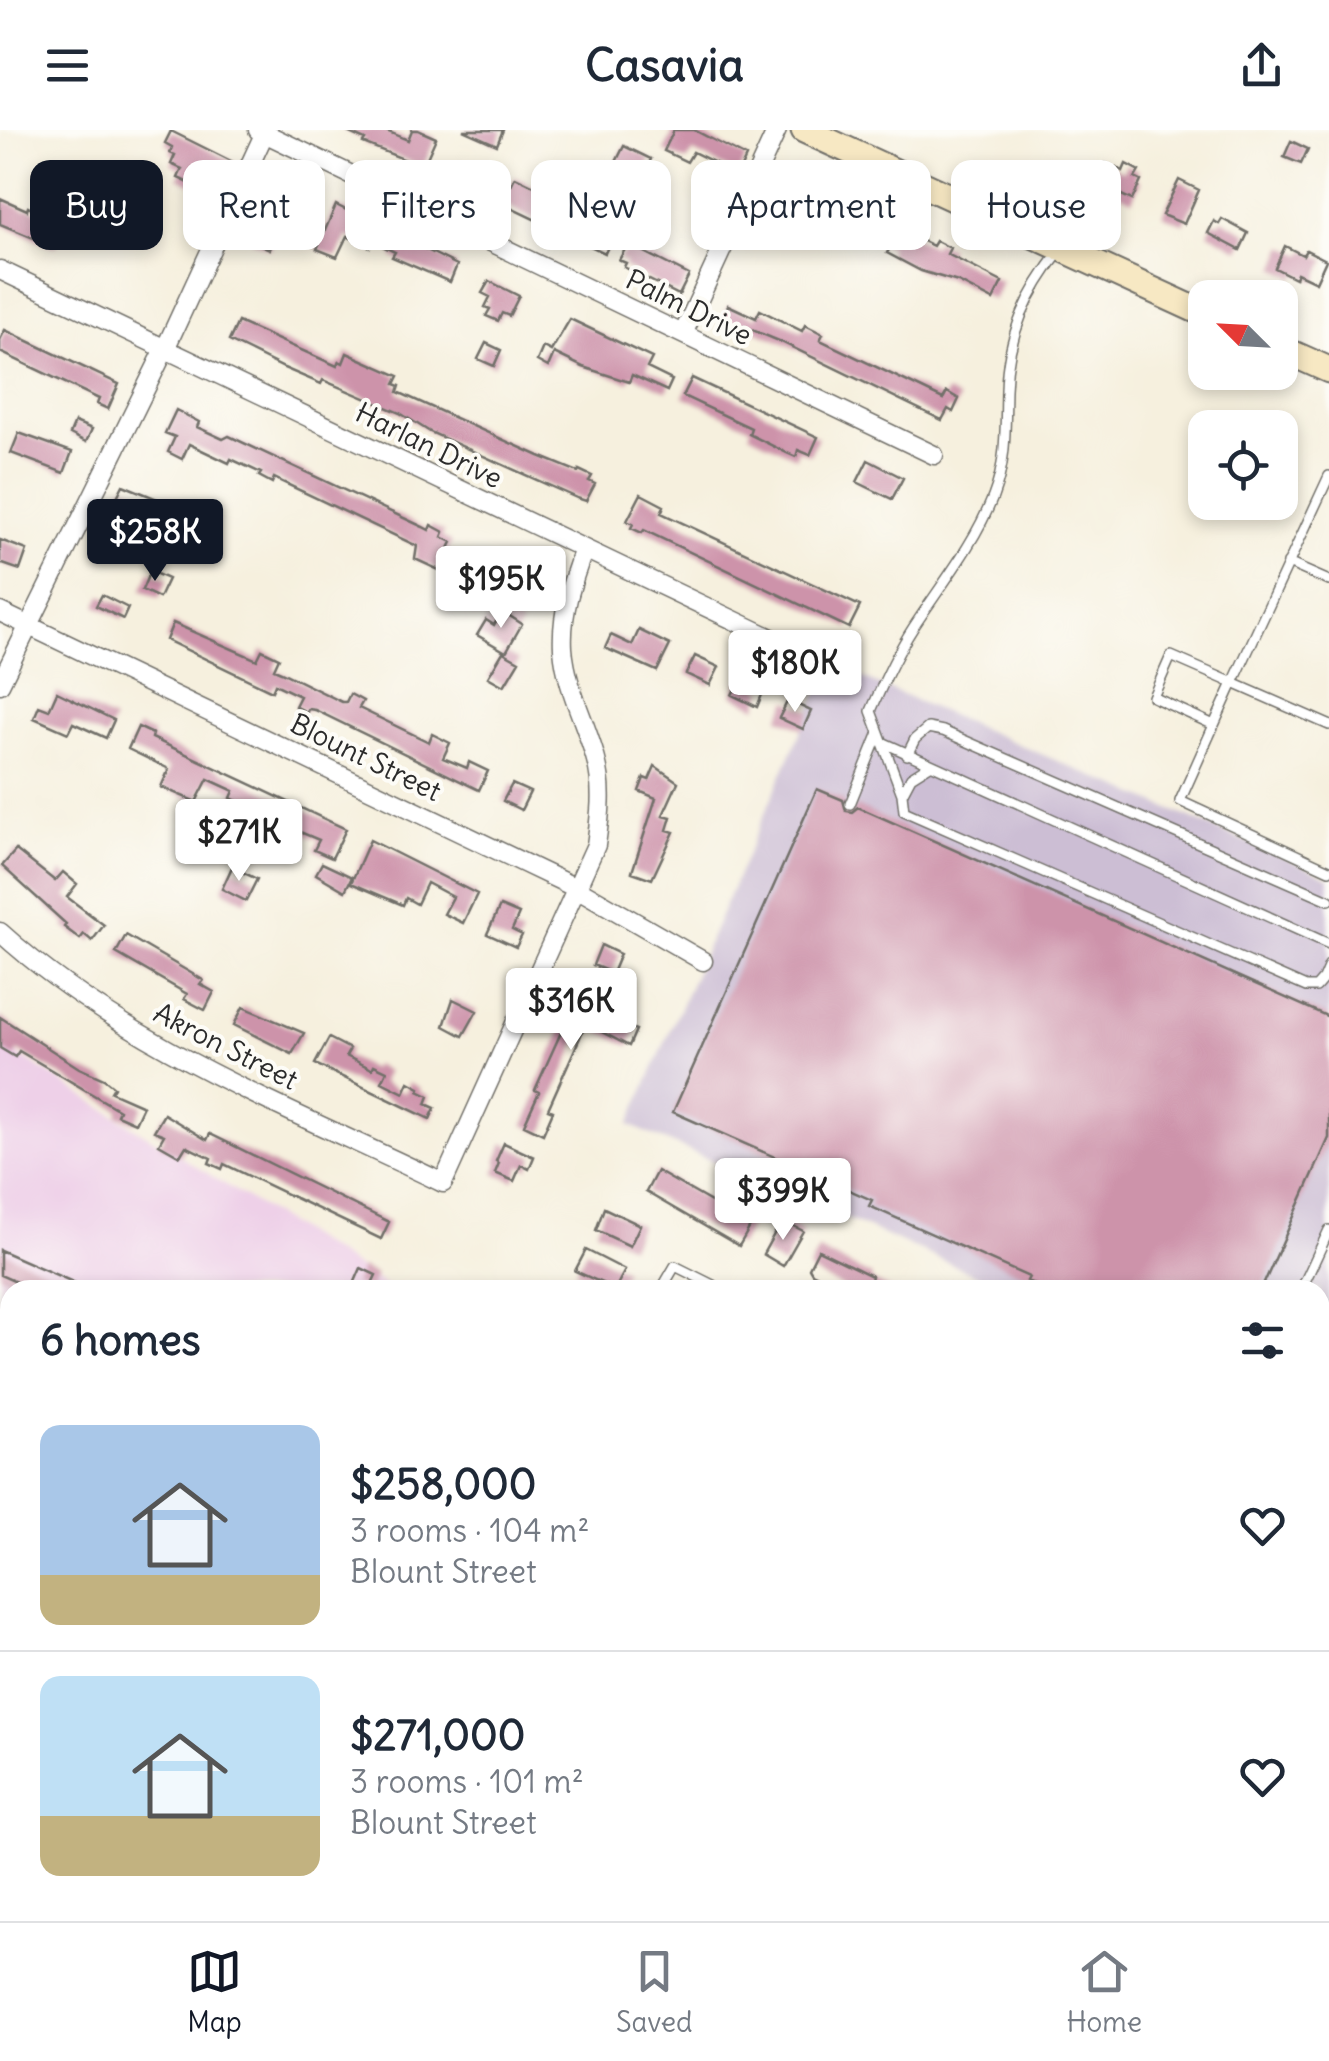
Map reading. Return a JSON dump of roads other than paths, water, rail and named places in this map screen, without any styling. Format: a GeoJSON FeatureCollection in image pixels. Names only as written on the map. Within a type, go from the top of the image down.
{"type":"FeatureCollection","features":[{"type":"Feature","properties":{"kind":"main road"},"geometry":{"type":"LineString","coordinates":[[804,130],[951,199]]}},
{"type":"Feature","properties":{"kind":"main road"},"geometry":{"type":"LineString","coordinates":[[1061,250],[1188,306]]}},
{"type":"Feature","properties":{"kind":"main road"},"geometry":{"type":"LineString","coordinates":[[1298,356],[1329,370]]}},
{"type":"Feature","properties":{"kind":"street"},"geometry":{"type":"LineString","coordinates":[[683,334],[777,130]]}},
{"type":"Feature","properties":{"kind":"street"},"geometry":{"type":"LineString","coordinates":[[0,684],[165,349],[263,131]]}},
{"type":"Feature","properties":{"kind":"street","name":"Palm Drive"},"geometry":{"type":"LineString","coordinates":[[263,131],[934,456]]}},
{"type":"Feature","properties":{"kind":"street","name":"Harlan Drive"},"geometry":{"type":"LineString","coordinates":[[0,270],[834,668]]}},
{"type":"Feature","properties":{"kind":"street"},"geometry":{"type":"LineString","coordinates":[[578,890],[596,846],[602,804],[597,763],[570,688],[563,647],[567,596],[584,549]]}},
{"type":"Feature","properties":{"kind":"street","name":"Blount Street"},"geometry":{"type":"LineString","coordinates":[[0,612],[578,890],[703,961]]}},
{"type":"Feature","properties":{"kind":"street","name":"Akron Street"},"geometry":{"type":"LineString","coordinates":[[0,932],[28,957],[124,1025],[174,1054],[443,1183],[578,890]]}},
{"type":"Feature","properties":{"kind":"lane"},"geometry":{"type":"LineString","coordinates":[[1061,250],[1036,283],[1013,334],[1006,388],[1005,450],[993,496],[958,563],[902,646],[871,710],[902,794],[904,811],[1306,987],[1316,987],[1329,965]]}},
{"type":"Feature","properties":{"kind":"lane"},"geometry":{"type":"LineString","coordinates":[[1329,476],[1180,801],[1329,870]]}},
{"type":"Feature","properties":{"kind":"lane"},"geometry":{"type":"LineString","coordinates":[[1288,563],[1329,581]]}},
{"type":"Feature","properties":{"kind":"lane"},"geometry":{"type":"LineString","coordinates":[[1214,725],[1152,697],[1171,656],[1329,725]]}},
{"type":"Feature","properties":{"kind":"lane"},"geometry":{"type":"LineString","coordinates":[[907,755],[915,739],[928,728],[944,731],[1329,900]]}},
{"type":"Feature","properties":{"kind":"lane"},"geometry":{"type":"LineString","coordinates":[[879,738],[907,755],[1329,944]]}},
{"type":"Feature","properties":{"kind":"lane"},"geometry":{"type":"LineString","coordinates":[[850,804],[879,738]]}},
{"type":"Feature","properties":{"kind":"lane"},"geometry":{"type":"LineString","coordinates":[[902,794],[911,776],[930,765]]}},
{"type":"Feature","properties":{"kind":"lane"},"geometry":{"type":"LineString","coordinates":[[1306,1280],[1329,1230]]}},
{"type":"Feature","properties":{"kind":"lane"},"geometry":{"type":"LineString","coordinates":[[667,1280],[675,1266],[703,1280]]}}]}
